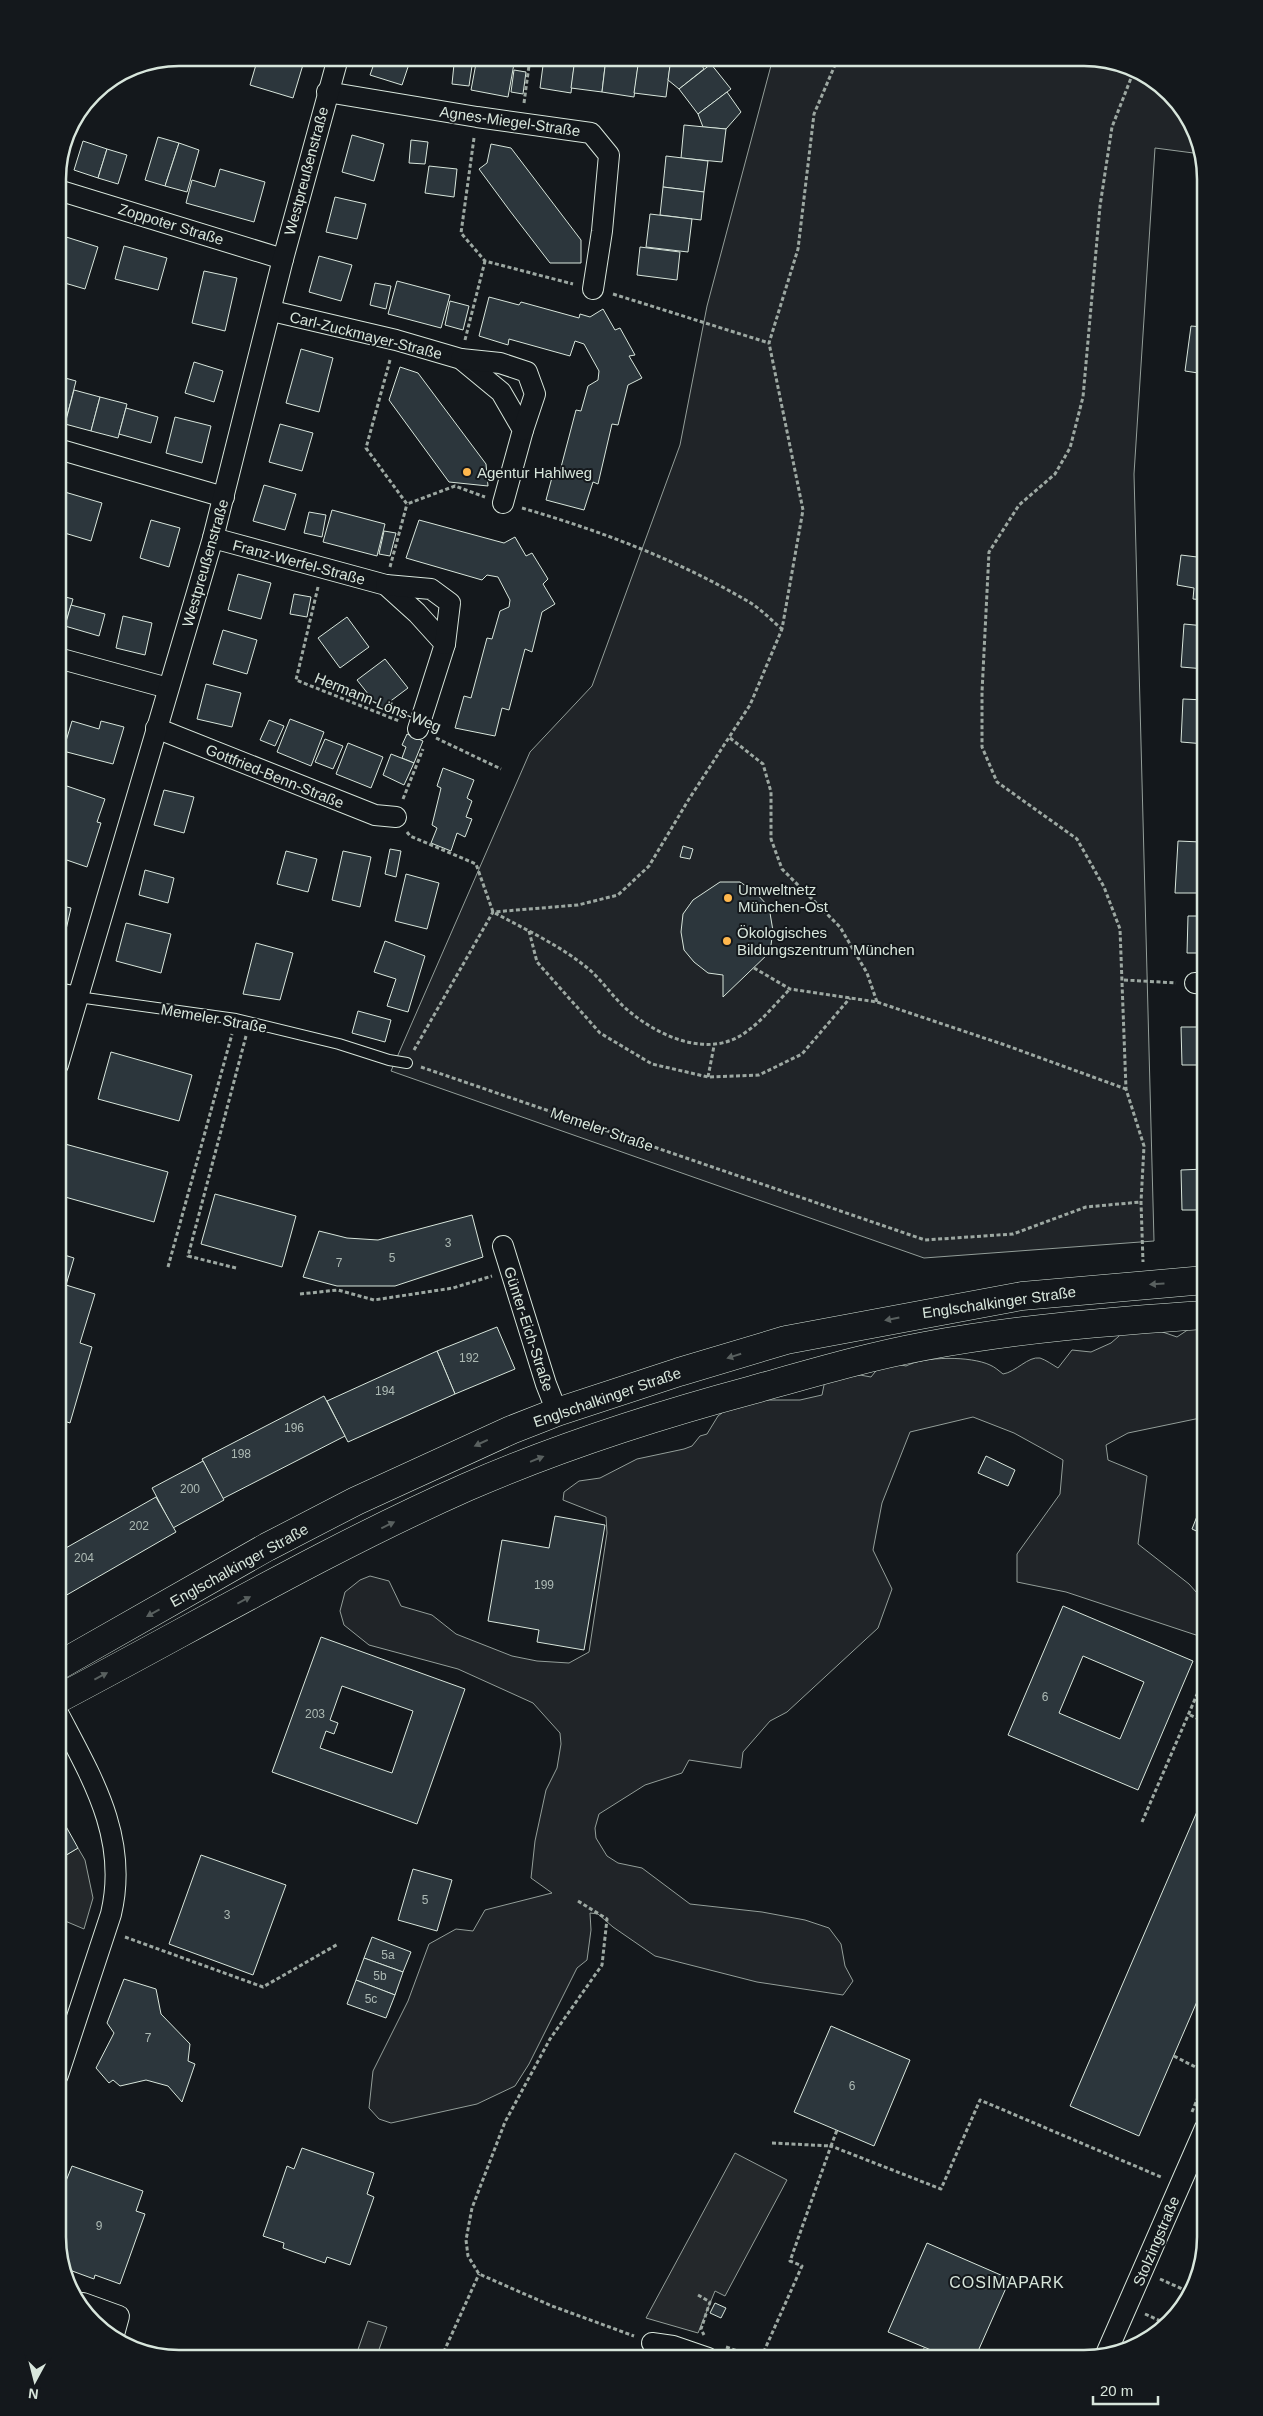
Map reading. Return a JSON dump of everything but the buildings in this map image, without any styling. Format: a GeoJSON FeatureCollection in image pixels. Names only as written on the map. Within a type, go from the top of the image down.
{"type":"FeatureCollection","features":[{"type":"Feature","properties":{"kind":"main road","name":"Englschalkinger Straße"},"geometry":{"type":"LineString","coordinates":[[66,1661],[267,1547],[356,1501],[510,1430],[557,1412],[679,1372],[786,1340],[1022,1296],[1197,1281]]}},
{"type":"Feature","properties":{"kind":"main road"},"geometry":{"type":"LineString","coordinates":[[66,1695],[355,1540],[467,1487],[581,1442],[799,1376],[924,1346],[1028,1331],[1197,1316]]}},
{"type":"Feature","properties":{"kind":"street","name":"Westpreußenstraße"},"geometry":{"type":"LineString","coordinates":[[66,1038],[213,538],[272,311],[283,259],[335,66]]}},
{"type":"Feature","properties":{"kind":"street","name":"Agnes-Miegel-Straße"},"geometry":{"type":"LineString","coordinates":[[327,92],[477,117],[591,133],[609,155],[602,231],[593,289]]}},
{"type":"Feature","properties":{"kind":"street","name":"Zoppoter Straße"},"geometry":{"type":"LineString","coordinates":[[66,192],[283,259]]}},
{"type":"Feature","properties":{"kind":"street","name":"Carl-Zuckmayer-Straße"},"geometry":{"type":"LineString","coordinates":[[272,311],[396,340],[461,359],[500,363],[527,372],[535,394],[503,503]]}},
{"type":"Feature","properties":{"kind":"street","name":"Carl-Zuckmayer-Straße"},"geometry":{"type":"LineString","coordinates":[[461,359],[501,392],[523,430]]}},
{"type":"Feature","properties":{"kind":"street"},"geometry":{"type":"LineString","coordinates":[[66,451],[224,497]]}},
{"type":"Feature","properties":{"kind":"street","name":"Franz-Werfel-Straße"},"geometry":{"type":"LineString","coordinates":[[213,538],[386,585],[431,589],[450,603],[445,644],[418,729]]}},
{"type":"Feature","properties":{"kind":"street","name":"Franz-Werfel-Straße"},"geometry":{"type":"LineString","coordinates":[[386,585],[417,613],[445,644]]}},
{"type":"Feature","properties":{"kind":"street"},"geometry":{"type":"LineString","coordinates":[[66,660],[168,688]]}},
{"type":"Feature","properties":{"kind":"street","name":"Gottfried-Benn-Straße"},"geometry":{"type":"LineString","coordinates":[[156,728],[376,815],[396,816]]}},
{"type":"Feature","properties":{"kind":"street","name":"Memeler Straße"},"geometry":{"type":"LineString","coordinates":[[66,995],[78,997]]}},
{"type":"Feature","properties":{"kind":"street","name":"Günter-Eich-Straße"},"geometry":{"type":"LineString","coordinates":[[502,1246],[546,1384],[557,1412]]}},
{"type":"Feature","properties":{"kind":"street"},"geometry":{"type":"LineString","coordinates":[[66,1728],[95,1784],[109,1820],[116,1868],[116,1891],[106,1930],[66,2051]]}},
{"type":"Feature","properties":{"kind":"street","name":"Stolzingstraße"},"geometry":{"type":"LineString","coordinates":[[1109,2347],[1197,2148]]}},
{"type":"Feature","properties":{"kind":"street"},"geometry":{"type":"LineString","coordinates":[[90,2305],[118,2316],[115,2330]]}},
{"type":"Feature","properties":{"kind":"street"},"geometry":{"type":"LineString","coordinates":[[652,2343],[708,2350]]}},
{"type":"Feature","properties":{"kind":"lane","name":"Memeler Straße"},"geometry":{"type":"LineString","coordinates":[[78,997],[236,1019],[339,1044],[389,1060],[407,1063]]}},
{"type":"Feature","properties":{"kind":"path"},"geometry":{"type":"LineString","coordinates":[[521,123],[529,66]]}},
{"type":"Feature","properties":{"kind":"path"},"geometry":{"type":"LineString","coordinates":[[493,912],[578,905],[618,895],[650,866],[688,798],[730,738],[750,705],[782,629],[803,510],[769,343],[798,250],[814,114],[835,66]]}},
{"type":"Feature","properties":{"kind":"path"},"geometry":{"type":"LineString","coordinates":[[1131,77],[1112,127],[1101,196],[1083,397],[1070,448],[1055,474],[1019,505],[989,552],[982,692],[982,747],[998,782],[1077,839],[1104,887],[1120,929],[1124,980],[1126,1089],[1144,1146],[1141,1202],[1144,1285]]}},
{"type":"Feature","properties":{"kind":"path"},"geometry":{"type":"LineString","coordinates":[[477,117],[461,233],[485,261],[650,304],[769,343]]}},
{"type":"Feature","properties":{"kind":"path"},"geometry":{"type":"LineString","coordinates":[[461,359],[485,261]]}},
{"type":"Feature","properties":{"kind":"path"},"geometry":{"type":"LineString","coordinates":[[396,340],[366,448],[407,504]]}},
{"type":"Feature","properties":{"kind":"path"},"geometry":{"type":"LineString","coordinates":[[407,504],[455,486],[503,503],[590,528],[656,555],[742,599],[782,629]]}},
{"type":"Feature","properties":{"kind":"path"},"geometry":{"type":"LineString","coordinates":[[386,585],[407,504]]}},
{"type":"Feature","properties":{"kind":"path","name":"Hermann-Löns-Weg"},"geometry":{"type":"LineString","coordinates":[[323,567],[296,680],[418,729],[501,769]]}},
{"type":"Feature","properties":{"kind":"path"},"geometry":{"type":"LineString","coordinates":[[418,729],[425,743],[396,816],[410,836],[476,864],[493,912],[554,945],[591,971],[623,1006],[653,1028],[683,1041],[714,1046],[746,1033],[790,989]]}},
{"type":"Feature","properties":{"kind":"path"},"geometry":{"type":"LineString","coordinates":[[730,738],[764,764],[771,792],[771,839],[782,869],[840,927],[867,974],[877,1002]]}},
{"type":"Feature","properties":{"kind":"path"},"geometry":{"type":"LineString","coordinates":[[407,1063],[493,912]]}},
{"type":"Feature","properties":{"kind":"path"},"geometry":{"type":"LineString","coordinates":[[528,931],[537,962],[600,1033],[652,1064],[708,1078],[759,1075],[802,1054],[850,998]]}},
{"type":"Feature","properties":{"kind":"path"},"geometry":{"type":"LineString","coordinates":[[754,968],[790,989],[877,1002],[1005,1045],[1126,1089]]}},
{"type":"Feature","properties":{"kind":"path"},"geometry":{"type":"LineString","coordinates":[[1124,980],[1197,984]]}},
{"type":"Feature","properties":{"kind":"path"},"geometry":{"type":"LineString","coordinates":[[168,1267],[236,1019]]}},
{"type":"Feature","properties":{"kind":"path"},"geometry":{"type":"LineString","coordinates":[[236,1268],[188,1256],[250,1022]]}},
{"type":"Feature","properties":{"kind":"path"},"geometry":{"type":"LineString","coordinates":[[708,1078],[714,1046]]}},
{"type":"Feature","properties":{"kind":"path","name":"Memeler Straße"},"geometry":{"type":"LineString","coordinates":[[407,1063],[925,1240],[1013,1234],[1086,1207],[1141,1202]]}},
{"type":"Feature","properties":{"kind":"path"},"geometry":{"type":"LineString","coordinates":[[300,1294],[338,1290],[374,1300],[453,1288],[510,1271]]}},
{"type":"Feature","properties":{"kind":"path"},"geometry":{"type":"LineString","coordinates":[[1142,1822],[1197,1698]]}},
{"type":"Feature","properties":{"kind":"path"},"geometry":{"type":"LineString","coordinates":[[1190,1715],[1197,1718]]}},
{"type":"Feature","properties":{"kind":"path"},"geometry":{"type":"LineString","coordinates":[[578,1901],[607,1919],[602,1965],[550,2039],[505,2122],[472,2208],[466,2240],[468,2256],[479,2274],[552,2306],[652,2343]]}},
{"type":"Feature","properties":{"kind":"path"},"geometry":{"type":"LineString","coordinates":[[106,1930],[263,1987],[338,1944]]}},
{"type":"Feature","properties":{"kind":"path"},"geometry":{"type":"LineString","coordinates":[[1174,2056],[1197,2068]]}},
{"type":"Feature","properties":{"kind":"path"},"geometry":{"type":"LineString","coordinates":[[772,2143],[832,2146],[941,2189],[980,2100],[1181,2184]]}},
{"type":"Feature","properties":{"kind":"path"},"geometry":{"type":"LineString","coordinates":[[764,2350],[802,2266],[790,2261],[837,2130]]}},
{"type":"Feature","properties":{"kind":"path"},"geometry":{"type":"LineString","coordinates":[[1143,2273],[1184,2290]]}},
{"type":"Feature","properties":{"kind":"path"},"geometry":{"type":"LineString","coordinates":[[445,2350],[479,2274]]}},
{"type":"Feature","properties":{"kind":"path"},"geometry":{"type":"LineString","coordinates":[[698,2295],[710,2302],[701,2329],[708,2350]]}},
{"type":"Feature","properties":{"kind":"path"},"geometry":{"type":"LineString","coordinates":[[725,2347],[735,2350]]}},
{"type":"Feature","properties":{"kind":"shaded area"},"geometry":{"type":"Polygon","coordinates":[[[771,66],[1091,66],[1113,70],[1140,81],[1164,99],[1182,123],[1194,153],[1155,148],[1134,474],[1154,1241],[924,1258],[391,1071],[530,752],[592,686],[680,445],[707,306],[771,66]]]}},
{"type":"Feature","properties":{"kind":"shaded area"},"geometry":{"type":"Polygon","coordinates":[[[1197,1327],[1197,1419],[1128,1433],[1106,1445],[1108,1460],[1147,1476],[1138,1544],[1189,1584],[1197,1593],[1197,1635],[1066,1592],[1017,1582],[1017,1554],[1060,1494],[1063,1460],[1014,1433],[973,1417],[910,1432],[882,1503],[873,1550],[892,1589],[878,1628],[787,1712],[770,1721],[743,1752],[741,1768],[689,1760],[682,1773],[645,1785],[599,1814],[595,1828],[596,1838],[607,1856],[618,1863],[642,1868],[690,1904],[762,1912],[805,1920],[829,1928],[841,1944],[845,1966],[853,1981],[843,1995],[757,1982],[655,1956],[613,1927],[598,1914],[590,1913],[591,1930],[587,1960],[577,1968],[529,2064],[515,2086],[477,2104],[391,2123],[379,2119],[369,2108],[373,2071],[408,2001],[429,1944],[456,1929],[473,1931],[485,1910],[552,1893],[531,1878],[535,1841],[546,1790],[557,1768],[561,1744],[560,1733],[533,1703],[458,1669],[369,1645],[344,1625],[340,1611],[345,1592],[360,1580],[370,1576],[389,1581],[401,1606],[432,1615],[456,1634],[512,1656],[537,1661],[569,1663],[589,1652],[607,1533],[606,1517],[563,1500],[564,1492],[579,1481],[600,1478],[637,1459],[692,1446],[700,1436],[707,1434],[718,1416],[735,1403],[761,1400],[800,1400],[822,1395],[825,1380],[860,1375],[871,1377],[879,1367],[897,1364],[906,1366],[924,1360],[948,1358],[982,1362],[1003,1374],[1035,1358],[1040,1358],[1058,1368],[1072,1350],[1091,1352],[1111,1343],[1126,1330],[1154,1329],[1177,1337],[1189,1329],[1197,1327]]]}},
{"type":"Feature","properties":{"kind":"shaded area"},"geometry":{"type":"Polygon","coordinates":[[[78,1848],[85,1860],[93,1898],[84,1929],[66,1921],[66,1855],[78,1848]]]}},
{"type":"Feature","properties":{"kind":"shaded area"},"geometry":{"type":"Polygon","coordinates":[[[735,2153],[787,2180],[725,2296],[715,2291],[698,2333],[646,2318],[735,2153]]]}},
{"type":"Feature","properties":{"kind":"shaded area"},"geometry":{"type":"Polygon","coordinates":[[[368,2321],[387,2327],[379,2350],[358,2350],[368,2321]]]}},
{"type":"Feature","properties":{"kind":"place","name":"Agentur Hahlweg"},"geometry":{"type":"Point","coordinates":[467,472]}},
{"type":"Feature","properties":{"kind":"place","name":"Umweltnetz München-Ost"},"geometry":{"type":"Point","coordinates":[728,898]}},
{"type":"Feature","properties":{"kind":"place","name":"Ökologisches Bildungszentrum München"},"geometry":{"type":"Point","coordinates":[727,941]}},
{"type":"Feature","properties":{"kind":"district","name":"COSIMAPARK"},"geometry":{"type":"Point","coordinates":[1007,2282]}}]}
